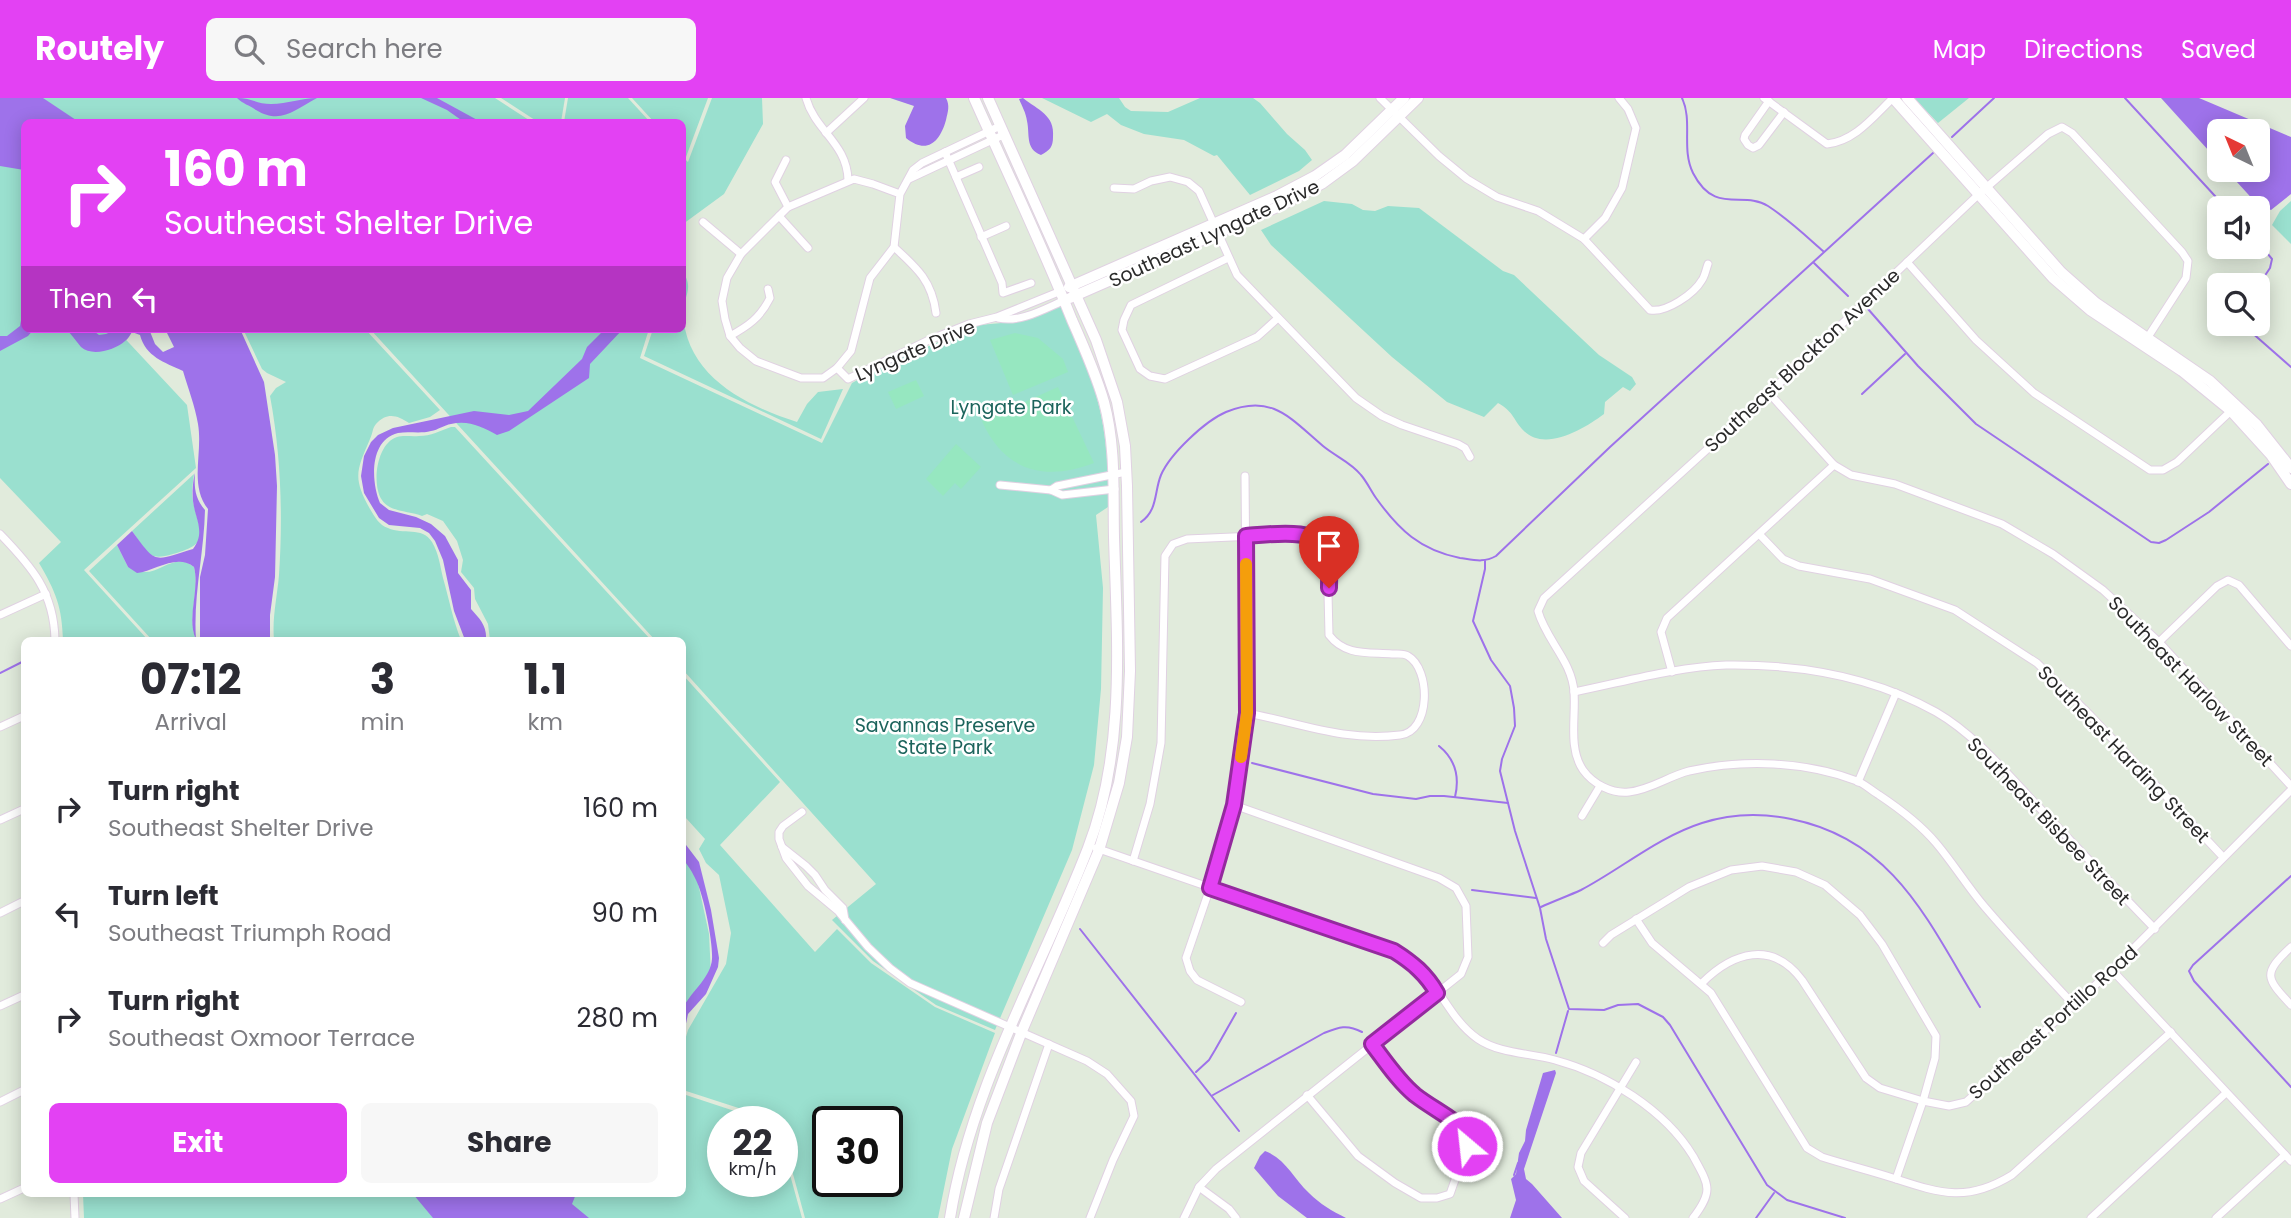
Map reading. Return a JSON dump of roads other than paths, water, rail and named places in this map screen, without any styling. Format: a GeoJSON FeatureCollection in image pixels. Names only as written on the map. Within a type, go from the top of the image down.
{"type":"FeatureCollection","features":[{"type":"Feature","properties":{"kind":"main road"},"geometry":{"type":"LineString","coordinates":[[964,1218],[987,1123],[1021,1031],[1074,913],[1094,848],[1119,783],[1126,737],[1130,671],[1127,486],[1125,446],[1117,402],[1107,367],[1074,290],[996,133],[974,98]]}},
{"type":"Feature","properties":{"kind":"main road"},"geometry":{"type":"LineString","coordinates":[[950,1218],[973,1126],[1010,1026],[1094,848],[1112,739],[1118,675],[1112,449],[1105,405],[1094,370],[996,133],[988,98]]}},
{"type":"Feature","properties":{"kind":"main road","name":"Southeast Lyngate Drive"},"geometry":{"type":"LineString","coordinates":[[1395,114],[1404,98]]}},
{"type":"Feature","properties":{"kind":"main road","name":"Southeast Lyngate Drive"},"geometry":{"type":"LineString","coordinates":[[1063,295],[1216,229],[1315,176],[1418,98]]}},
{"type":"Feature","properties":{"kind":"main road"},"geometry":{"type":"LineString","coordinates":[[1893,98],[1982,191]]}},
{"type":"Feature","properties":{"kind":"main road"},"geometry":{"type":"LineString","coordinates":[[1907,98],[2053,278],[2090,310],[2145,342],[2234,408],[2290,477]]}},
{"type":"Feature","properties":{"kind":"street"},"geometry":{"type":"LineString","coordinates":[[806,98],[815,120],[844,157],[848,180]]}},
{"type":"Feature","properties":{"kind":"street"},"geometry":{"type":"LineString","coordinates":[[826,133],[864,98]]}},
{"type":"Feature","properties":{"kind":"street"},"geometry":{"type":"LineString","coordinates":[[1380,98],[1439,156],[1467,179],[1497,197],[1538,211],[1584,239],[1650,310],[1658,312],[1670,309],[1701,282],[1708,264]]}},
{"type":"Feature","properties":{"kind":"street"},"geometry":{"type":"LineString","coordinates":[[1584,239],[1605,218],[1622,188],[1636,128],[1629,109],[1619,98]]}},
{"type":"Feature","properties":{"kind":"street"},"geometry":{"type":"LineString","coordinates":[[1784,112],[1759,145],[1753,148],[1748,145],[1744,139],[1745,135],[1767,99],[1827,144],[1849,139],[1893,98]]}},
{"type":"Feature","properties":{"kind":"street","name":"Southeast Blockton Avenue"},"geometry":{"type":"LineString","coordinates":[[1574,692],[1566,663],[1542,625],[1538,611],[1544,598],[1769,393],[1982,191],[2048,134],[2062,127],[2072,133],[2182,251],[2188,261],[2186,278],[2145,342]]}},
{"type":"Feature","properties":{"kind":"street"},"geometry":{"type":"LineString","coordinates":[[900,194],[854,179],[788,206],[741,254],[727,278],[722,301],[730,337],[757,361],[801,378],[823,378],[837,368],[851,351],[870,278],[894,247],[900,194],[913,170],[944,152],[996,133]]}},
{"type":"Feature","properties":{"kind":"street"},"geometry":{"type":"LineString","coordinates":[[909,179],[996,133]]}},
{"type":"Feature","properties":{"kind":"street"},"geometry":{"type":"LineString","coordinates":[[944,152],[1002,283],[1003,293],[1031,283]]}},
{"type":"Feature","properties":{"kind":"street"},"geometry":{"type":"LineString","coordinates":[[786,160],[775,181],[788,206]]}},
{"type":"Feature","properties":{"kind":"street"},"geometry":{"type":"LineString","coordinates":[[956,177],[979,167]]}},
{"type":"Feature","properties":{"kind":"street"},"geometry":{"type":"LineString","coordinates":[[1114,188],[1133,189],[1170,177],[1188,182],[1199,191],[1237,275],[1356,398],[1382,416],[1458,444],[1465,448],[1470,457]]}},
{"type":"Feature","properties":{"kind":"street"},"geometry":{"type":"LineString","coordinates":[[779,216],[808,248]]}},
{"type":"Feature","properties":{"kind":"street"},"geometry":{"type":"LineString","coordinates":[[703,222],[741,254]]}},
{"type":"Feature","properties":{"kind":"street"},"geometry":{"type":"LineString","coordinates":[[981,237],[1006,226]]}},
{"type":"Feature","properties":{"kind":"street"},"geometry":{"type":"LineString","coordinates":[[894,247],[919,270],[928,284],[934,297],[936,313]]}},
{"type":"Feature","properties":{"kind":"street"},"geometry":{"type":"LineString","coordinates":[[1228,258],[1132,305],[1122,330],[1140,369],[1150,376],[1165,379],[1257,337],[1279,318]]}},
{"type":"Feature","properties":{"kind":"street"},"geometry":{"type":"LineString","coordinates":[[1907,261],[1976,340],[2034,393],[2150,470],[2163,470],[2177,462],[2234,408]]}},
{"type":"Feature","properties":{"kind":"street"},"geometry":{"type":"LineString","coordinates":[[730,337],[759,316],[770,298],[768,289]]}},
{"type":"Feature","properties":{"kind":"street","name":"Lyngate Drive"},"geometry":{"type":"LineString","coordinates":[[837,368],[848,379],[939,336],[1063,295]]}},
{"type":"Feature","properties":{"kind":"street","name":"Southeast Harlow Street"},"geometry":{"type":"LineString","coordinates":[[1769,393],[1834,465],[1851,475],[1895,484],[2002,524],[2053,554],[2103,590],[2159,642],[2291,788]]}},
{"type":"Feature","properties":{"kind":"street"},"geometry":{"type":"LineString","coordinates":[[1672,672],[1661,632],[1667,618],[1834,465]]}},
{"type":"Feature","properties":{"kind":"street"},"geometry":{"type":"LineString","coordinates":[[1051,490],[1057,486],[1126,472]]}},
{"type":"Feature","properties":{"kind":"street"},"geometry":{"type":"LineString","coordinates":[[1241,1002],[1196,980],[1185,958],[1210,888],[1234,805],[1247,713],[1245,476]]}},
{"type":"Feature","properties":{"kind":"street"},"geometry":{"type":"LineString","coordinates":[[1088,480],[1091,493]]}},
{"type":"Feature","properties":{"kind":"street"},"geometry":{"type":"LineString","coordinates":[[1000,485],[1051,490],[1062,495],[1127,486]]}},
{"type":"Feature","properties":{"kind":"street"},"geometry":{"type":"LineString","coordinates":[[0,534],[37,575],[51,608],[55,637]]}},
{"type":"Feature","properties":{"kind":"street"},"geometry":{"type":"LineString","coordinates":[[1133,861],[1150,804],[1161,743],[1165,556],[1173,544],[1186,539],[1303,534],[1318,539],[1327,551],[1329,635],[1336,644],[1349,651],[1406,654],[1417,664],[1423,678],[1424,705],[1420,721],[1403,735],[1342,736],[1247,713]]}},
{"type":"Feature","properties":{"kind":"street","name":"Southeast Harding Street"},"geometry":{"type":"LineString","coordinates":[[1760,535],[1783,559],[1799,566],[1870,579],[1955,610],[2037,663],[2089,714],[2223,858]]}},
{"type":"Feature","properties":{"kind":"street"},"geometry":{"type":"LineString","coordinates":[[2159,642],[2217,586],[2228,580],[2239,585],[2291,646]]}},
{"type":"Feature","properties":{"kind":"street"},"geometry":{"type":"LineString","coordinates":[[0,615],[46,594]]}},
{"type":"Feature","properties":{"kind":"street","name":"Southeast Bisbee Street"},"geometry":{"type":"LineString","coordinates":[[1574,692],[1672,672],[1724,666],[1789,667],[1847,676],[1896,693],[1938,713],[1981,747],[2155,929]]}},
{"type":"Feature","properties":{"kind":"street"},"geometry":{"type":"LineString","coordinates":[[1574,692],[1573,727],[1581,768],[1600,786],[1614,791],[1630,792],[1688,772],[1731,764],[1769,763],[1804,767],[1858,782],[1900,809],[1935,841],[1990,914],[2074,1005]]}},
{"type":"Feature","properties":{"kind":"street"},"geometry":{"type":"LineString","coordinates":[[1858,782],[1896,693]]}},
{"type":"Feature","properties":{"kind":"street"},"geometry":{"type":"LineString","coordinates":[[0,727],[21,717]]}},
{"type":"Feature","properties":{"kind":"street"},"geometry":{"type":"LineString","coordinates":[[1583,816],[1600,786]]}},
{"type":"Feature","properties":{"kind":"street","name":"Southeast Portillo Road"},"geometry":{"type":"LineString","coordinates":[[1702,983],[1725,964],[1741,956],[1762,955],[1782,960],[1802,979],[1866,1078],[1880,1088],[1923,1101],[1949,1106],[1966,1102],[2155,929],[2291,788]]}},
{"type":"Feature","properties":{"kind":"street"},"geometry":{"type":"LineString","coordinates":[[1184,1218],[1199,1187],[1216,1169],[1461,974],[1468,957],[1466,906],[1455,888],[1439,878],[1234,805]]}},
{"type":"Feature","properties":{"kind":"street"},"geometry":{"type":"LineString","coordinates":[[0,820],[21,810]]}},
{"type":"Feature","properties":{"kind":"street"},"geometry":{"type":"LineString","coordinates":[[802,812],[781,829],[778,835],[786,858],[890,968],[910,983],[1087,1061],[1107,1074],[1131,1101],[1134,1116],[1090,1218]]}},
{"type":"Feature","properties":{"kind":"street"},"geometry":{"type":"LineString","coordinates":[[782,847],[813,873],[843,908],[845,920]]}},
{"type":"Feature","properties":{"kind":"street"},"geometry":{"type":"LineString","coordinates":[[1094,848],[1394,951],[1413,963],[1429,978],[1437,993],[1465,1028],[1479,1040],[1497,1048],[1557,1060],[1621,1088],[1655,1113],[1684,1143],[1699,1168],[1708,1188],[1706,1202],[1693,1218]]}},
{"type":"Feature","properties":{"kind":"street"},"geometry":{"type":"LineString","coordinates":[[1603,943],[1611,935],[1689,887],[1731,870],[1762,866],[1796,872],[1825,886],[1860,915],[1882,944],[1936,1037],[1935,1058],[1923,1101],[1896,1179]]}},
{"type":"Feature","properties":{"kind":"street"},"geometry":{"type":"LineString","coordinates":[[805,880],[813,873]]}},
{"type":"Feature","properties":{"kind":"street"},"geometry":{"type":"LineString","coordinates":[[0,912],[21,902]]}},
{"type":"Feature","properties":{"kind":"street"},"geometry":{"type":"LineString","coordinates":[[1636,919],[1652,943],[1670,961],[1702,983],[1715,999],[1807,1149],[1822,1157],[1926,1190],[1948,1193],[1973,1191],[2005,1179],[2030,1160],[2171,1032]]}},
{"type":"Feature","properties":{"kind":"street"},"geometry":{"type":"LineString","coordinates":[[2291,947],[2274,963],[2271,974],[2272,985],[2291,1005]]}},
{"type":"Feature","properties":{"kind":"street"},"geometry":{"type":"LineString","coordinates":[[2112,970],[2288,1158],[2216,1218]]}},
{"type":"Feature","properties":{"kind":"street"},"geometry":{"type":"LineString","coordinates":[[0,1006],[21,996]]}},
{"type":"Feature","properties":{"kind":"street"},"geometry":{"type":"LineString","coordinates":[[994,1218],[1003,1175],[1049,1044]]}},
{"type":"Feature","properties":{"kind":"street"},"geometry":{"type":"LineString","coordinates":[[1307,1095],[1358,1156],[1395,1183],[1421,1198],[1437,1198],[1450,1194],[1467,1146],[1468,1133],[1455,1119],[1430,1107],[1412,1092],[1372,1044]]}},
{"type":"Feature","properties":{"kind":"street"},"geometry":{"type":"LineString","coordinates":[[1625,1218],[1584,1181],[1578,1167],[1581,1153],[1636,1062]]}},
{"type":"Feature","properties":{"kind":"street"},"geometry":{"type":"LineString","coordinates":[[0,1102],[21,1092]]}},
{"type":"Feature","properties":{"kind":"street"},"geometry":{"type":"LineString","coordinates":[[2091,1218],[2226,1093]]}},
{"type":"Feature","properties":{"kind":"street"},"geometry":{"type":"LineString","coordinates":[[1199,1187],[1229,1209],[1236,1218]]}},
{"type":"Feature","properties":{"kind":"street"},"geometry":{"type":"LineString","coordinates":[[0,1199],[21,1189]]}},
{"type":"Feature","properties":{"kind":"street"},"geometry":{"type":"LineString","coordinates":[[74,1197],[75,1218]]}},
{"type":"Feature","properties":{"kind":"waterway"},"geometry":{"type":"LineString","coordinates":[[1682,98],[1687,116],[1690,164],[1702,186],[1710,194],[1720,198],[1749,200],[1768,206],[1823,251]]}},
{"type":"Feature","properties":{"kind":"waterway"},"geometry":{"type":"LineString","coordinates":[[1952,137],[1994,98]]}},
{"type":"Feature","properties":{"kind":"waterway"},"geometry":{"type":"LineString","coordinates":[[2125,98],[2215,196]]}},
{"type":"Feature","properties":{"kind":"waterway"},"geometry":{"type":"LineString","coordinates":[[1141,522],[1153,506],[1161,475],[1189,439],[1218,416],[1256,405],[1279,411],[1290,418],[1353,467],[1393,520],[1422,544],[1460,558],[1492,558],[1933,153]]}},
{"type":"Feature","properties":{"kind":"waterway"},"geometry":{"type":"LineString","coordinates":[[2267,273],[2272,259],[2270,257]]}},
{"type":"Feature","properties":{"kind":"waterway"},"geometry":{"type":"LineString","coordinates":[[1814,263],[1848,296]]}},
{"type":"Feature","properties":{"kind":"waterway"},"geometry":{"type":"LineString","coordinates":[[1868,309],[1918,366],[1976,424],[2151,542],[2166,540],[2209,512],[2268,464]]}},
{"type":"Feature","properties":{"kind":"waterway"},"geometry":{"type":"LineString","coordinates":[[2256,336],[2291,367]]}},
{"type":"Feature","properties":{"kind":"waterway"},"geometry":{"type":"LineString","coordinates":[[1862,394],[1905,354]]}},
{"type":"Feature","properties":{"kind":"waterway"},"geometry":{"type":"LineString","coordinates":[[1485,561],[1473,621],[1491,660],[1510,686],[1514,708],[1515,726],[1500,771],[1515,831],[1540,908],[1546,939],[1569,1009],[1604,1010],[1618,1005],[1638,1004],[1663,1017],[1767,1185],[1787,1200],[1845,1218]]}},
{"type":"Feature","properties":{"kind":"waterway"},"geometry":{"type":"LineString","coordinates":[[0,673],[21,662]]}},
{"type":"Feature","properties":{"kind":"waterway"},"geometry":{"type":"LineString","coordinates":[[1439,746],[1455,768],[1455,797]]}},
{"type":"Feature","properties":{"kind":"waterway"},"geometry":{"type":"LineString","coordinates":[[1252,763],[1373,794],[1416,799],[1444,796],[1508,803]]}},
{"type":"Feature","properties":{"kind":"waterway"},"geometry":{"type":"LineString","coordinates":[[1541,907],[1581,890],[1670,836],[1702,823],[1746,815],[1791,819],[1827,830],[1858,846],[1883,866],[1906,890],[1925,917],[1980,1007]]}},
{"type":"Feature","properties":{"kind":"waterway"},"geometry":{"type":"LineString","coordinates":[[2291,876],[2189,971],[2194,981],[2291,1087]]}},
{"type":"Feature","properties":{"kind":"waterway"},"geometry":{"type":"LineString","coordinates":[[1472,890],[1536,898]]}},
{"type":"Feature","properties":{"kind":"waterway"},"geometry":{"type":"LineString","coordinates":[[1080,929],[1239,1131]]}},
{"type":"Feature","properties":{"kind":"waterway"},"geometry":{"type":"LineString","coordinates":[[1556,1053],[1568,1011]]}},
{"type":"Feature","properties":{"kind":"waterway"},"geometry":{"type":"LineString","coordinates":[[1196,1072],[1209,1060],[1236,1013]]}},
{"type":"Feature","properties":{"kind":"waterway"},"geometry":{"type":"LineString","coordinates":[[1213,1095],[1324,1033],[1343,1027],[1362,1032]]}},
{"type":"Feature","properties":{"kind":"waterway"},"geometry":{"type":"LineString","coordinates":[[1514,1175],[1518,1163]]}},
{"type":"Feature","properties":{"kind":"waterway"},"geometry":{"type":"LineString","coordinates":[[1756,1218],[1774,1193]]}},
{"type":"Feature","properties":{"kind":"park label","name":"Lyngate Park"},"geometry":{"type":"Point","coordinates":[1011,407]}},
{"type":"Feature","properties":{"kind":"park label","name":"Savannas Preserve State Park"},"geometry":{"type":"Point","coordinates":[945,736]}}]}
